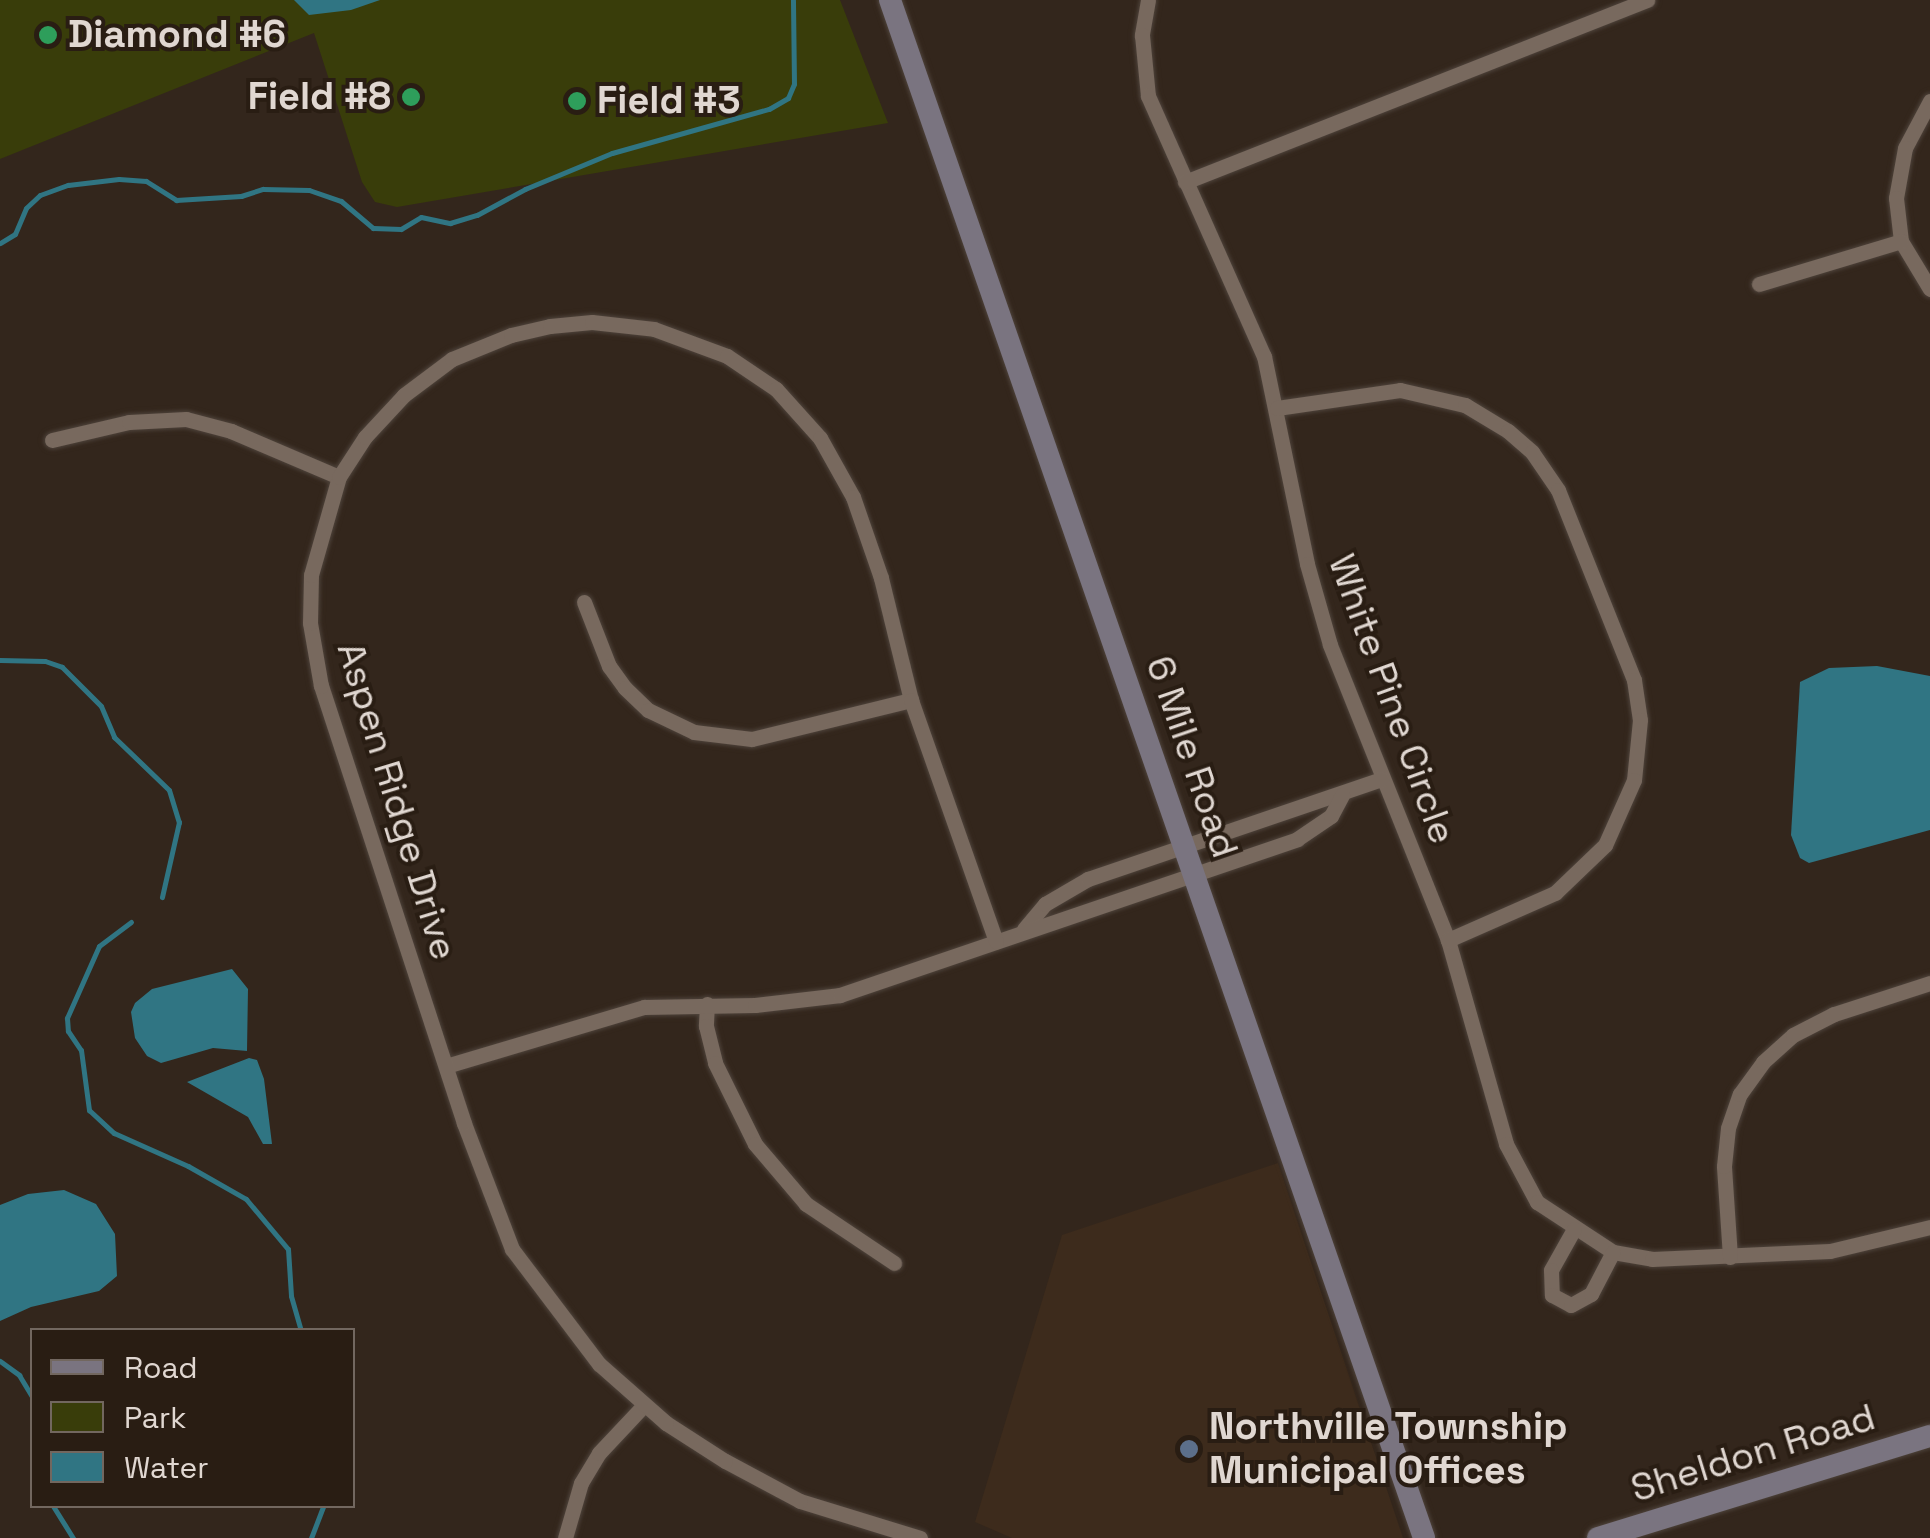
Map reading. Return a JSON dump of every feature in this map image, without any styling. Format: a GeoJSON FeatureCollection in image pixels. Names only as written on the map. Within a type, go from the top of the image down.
{"type":"FeatureCollection","features":[{"type":"Feature","properties":{"kind":"street","name":"6 Mile Road"},"geometry":{"type":"LineString","coordinates":[[890,0],[1424,1538]]}},
{"type":"Feature","properties":{"kind":"street","name":"White Pine Circle"},"geometry":{"type":"LineString","coordinates":[[1148,0],[1142,35],[1148,96],[1264,356],[1318,607],[1381,779],[1448,940],[1506,1144],[1537,1202],[1613,1252],[1652,1259],[1830,1250],[1930,1227]]}},
{"type":"Feature","properties":{"kind":"street"},"geometry":{"type":"LineString","coordinates":[[1185,182],[1648,0]]}},
{"type":"Feature","properties":{"kind":"street"},"geometry":{"type":"LineString","coordinates":[[1930,101],[1914,126],[1899,170],[1896,198],[1901,241],[1930,289]]}},
{"type":"Feature","properties":{"kind":"street"},"geometry":{"type":"LineString","coordinates":[[1759,284],[1901,241]]}},
{"type":"Feature","properties":{"kind":"street","name":"Aspen Ridge Drive"},"geometry":{"type":"LineString","coordinates":[[920,1538],[800,1501],[725,1462],[644,1405],[600,1364],[512,1249],[446,1066],[320,686],[310,623],[311,576],[339,477],[365,437],[404,395],[452,359],[498,339],[550,326],[592,322],[654,330],[702,345],[746,367],[776,390],[807,421],[834,459],[853,497],[881,578],[912,700],[996,942]]}},
{"type":"Feature","properties":{"kind":"street"},"geometry":{"type":"LineString","coordinates":[[1276,408],[1400,390],[1465,405],[1508,431],[1532,452],[1558,490],[1634,680],[1640,720],[1634,780],[1605,845],[1555,893],[1448,940]]}},
{"type":"Feature","properties":{"kind":"street"},"geometry":{"type":"LineString","coordinates":[[52,440],[129,422],[186,420],[230,431],[339,477]]}},
{"type":"Feature","properties":{"kind":"street"},"geometry":{"type":"LineString","coordinates":[[584,602],[609,666],[625,688],[648,710],[694,732],[752,739],[912,700]]}},
{"type":"Feature","properties":{"kind":"street"},"geometry":{"type":"LineString","coordinates":[[1024,928],[1045,904],[1088,880],[1381,779]]}},
{"type":"Feature","properties":{"kind":"street"},"geometry":{"type":"LineString","coordinates":[[446,1066],[644,1007],[755,1006],[840,995],[996,942],[1024,928],[1056,924],[1297,838],[1331,816],[1342,795]]}},
{"type":"Feature","properties":{"kind":"street"},"geometry":{"type":"LineString","coordinates":[[1730,1257],[1724,1166],[1728,1128],[1740,1094],[1763,1062],[1793,1034],[1834,1014],[1930,983]]}},
{"type":"Feature","properties":{"kind":"street"},"geometry":{"type":"LineString","coordinates":[[707,1004],[706,1026],[715,1063],[733,1107],[756,1144],[806,1204],[894,1264]]}},
{"type":"Feature","properties":{"kind":"street"},"geometry":{"type":"LineString","coordinates":[[1574,1229],[1551,1270],[1552,1295],[1571,1305],[1591,1294],[1613,1252]]}},
{"type":"Feature","properties":{"kind":"street"},"geometry":{"type":"LineString","coordinates":[[564,1538],[581,1483],[599,1453],[644,1405]]}},
{"type":"Feature","properties":{"kind":"street","name":"Sheldon Road"},"geometry":{"type":"LineString","coordinates":[[1598,1538],[1930,1436]]}},
{"type":"Feature","properties":{"kind":"shaded area"},"geometry":{"type":"Polygon","coordinates":[[[1278,1163],[1403,1538],[1012,1538],[975,1522],[1062,1235],[1278,1163]]]}},
{"type":"Feature","properties":{"kind":"green space"},"geometry":{"type":"Polygon","coordinates":[[[0,0],[840,0],[888,123],[397,207],[375,202],[362,182],[314,33],[0,159],[0,0]]]}},
{"type":"Feature","properties":{"kind":"water"},"geometry":{"type":"Polygon","coordinates":[[[294,0],[380,0],[351,10],[309,15],[294,0]]]}},
{"type":"Feature","properties":{"kind":"water"},"geometry":{"type":"Polygon","coordinates":[[[1877,666],[1930,676],[1930,830],[1809,863],[1800,858],[1791,835],[1800,682],[1829,668],[1877,666]]]}},
{"type":"Feature","properties":{"kind":"water"},"geometry":{"type":"Polygon","coordinates":[[[232,969],[248,989],[247,1051],[213,1048],[161,1063],[147,1056],[135,1038],[131,1012],[135,1003],[152,989],[232,969]]]}},
{"type":"Feature","properties":{"kind":"water"},"geometry":{"type":"Polygon","coordinates":[[[249,1058],[257,1060],[264,1079],[272,1144],[263,1144],[248,1117],[187,1082],[249,1058]]]}},
{"type":"Feature","properties":{"kind":"water"},"geometry":{"type":"Polygon","coordinates":[[[64,1190],[96,1204],[115,1234],[117,1276],[99,1291],[31,1307],[0,1321],[0,1205],[28,1194],[64,1190]]]}},
{"type":"Feature","properties":{"kind":"waterway"},"geometry":{"type":"LineString","coordinates":[[0,243],[15,234],[26,208],[40,195],[68,185],[119,179],[146,181],[176,200],[241,196],[263,189],[309,190],[341,201],[373,228],[401,229],[421,217],[450,223],[477,215],[525,189],[612,153],[769,109],[788,98],[794,84],[793,0]]}},
{"type":"Feature","properties":{"kind":"waterway"},"geometry":{"type":"LineString","coordinates":[[0,660],[45,661],[62,667],[101,706],[114,737],[169,790],[179,822],[162,897]]}},
{"type":"Feature","properties":{"kind":"waterway"},"geometry":{"type":"LineString","coordinates":[[131,922],[99,946],[67,1018],[68,1031],[81,1050],[89,1110],[114,1133],[188,1166],[246,1199],[288,1249],[291,1296],[300,1328]]}},
{"type":"Feature","properties":{"kind":"waterway"},"geometry":{"type":"LineString","coordinates":[[0,1361],[19,1375],[30,1394]]}},
{"type":"Feature","properties":{"kind":"waterway"},"geometry":{"type":"LineString","coordinates":[[54,1508],[73,1538]]}},
{"type":"Feature","properties":{"kind":"waterway"},"geometry":{"type":"LineString","coordinates":[[311,1538],[322,1508]]}},
{"type":"Feature","properties":{"kind":"place","name":"Diamond #6"},"geometry":{"type":"Point","coordinates":[48,35]}},
{"type":"Feature","properties":{"kind":"place","name":"Field #8"},"geometry":{"type":"Point","coordinates":[411,97]}},
{"type":"Feature","properties":{"kind":"place","name":"Field #3"},"geometry":{"type":"Point","coordinates":[577,101]}},
{"type":"Feature","properties":{"kind":"place","name":"Northville Township Municipal Offices"},"geometry":{"type":"Point","coordinates":[1189,1449]}}]}
